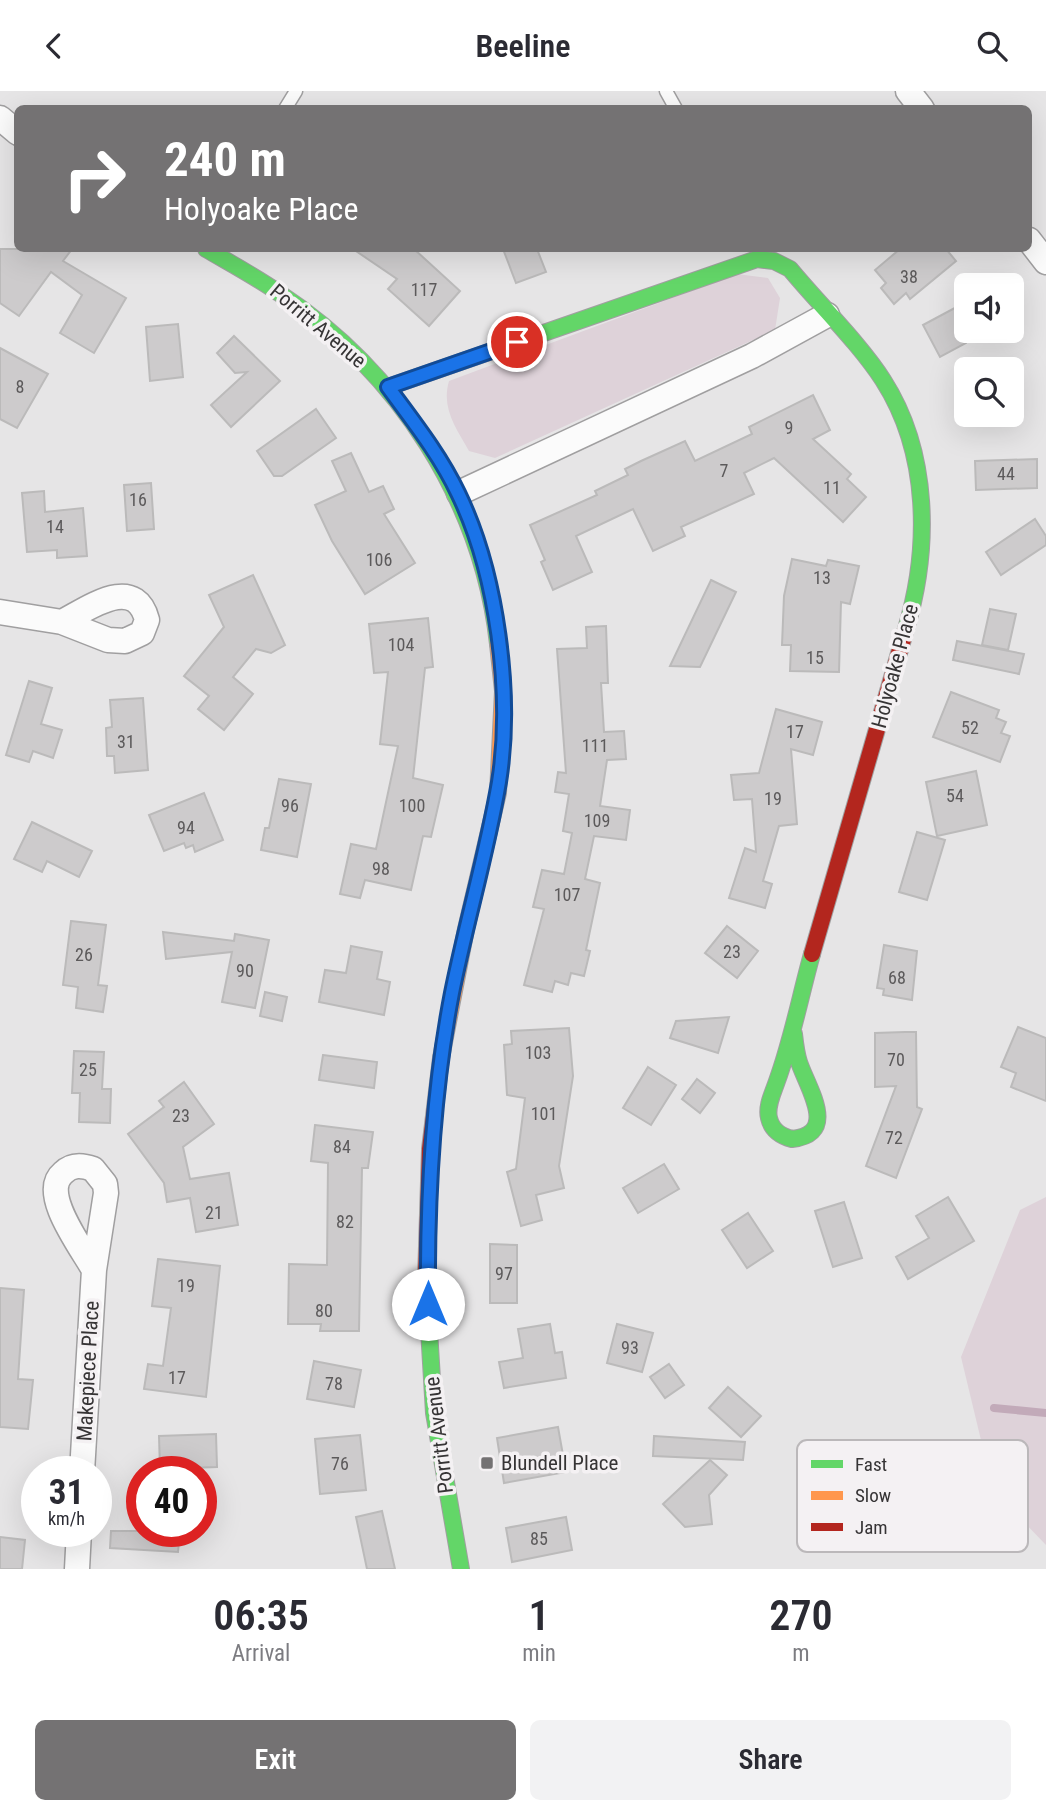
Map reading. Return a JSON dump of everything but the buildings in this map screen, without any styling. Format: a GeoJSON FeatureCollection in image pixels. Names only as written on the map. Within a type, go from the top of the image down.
{"type":"FeatureCollection","features":[{"type":"Feature","properties":{"kind":"street"},"geometry":{"type":"LineString","coordinates":[[908,91],[919,105]]}},
{"type":"Feature","properties":{"kind":"street"},"geometry":{"type":"LineString","coordinates":[[0,118],[14,130]]}},
{"type":"Feature","properties":{"kind":"street"},"geometry":{"type":"LineString","coordinates":[[1032,244],[1046,262]]}},
{"type":"Feature","properties":{"kind":"street","name":"Porritt Avenue"},"geometry":{"type":"LineString","coordinates":[[218,252],[268,283],[323,325],[388,387],[425,437],[458,493],[484,565],[499,630],[503,704],[499,780],[452,994],[430,1148],[428,1331],[444,1487],[461,1569]]}},
{"type":"Feature","properties":{"kind":"street","name":"Holyoake Place"},"geometry":{"type":"LineString","coordinates":[[388,387],[738,258],[774,261],[790,269],[883,380],[909,434],[918,477],[923,551],[910,615],[799,1000],[794,1034],[772,1092],[767,1115],[779,1137],[793,1141],[810,1135],[819,1119],[815,1099],[798,1061],[794,1034]]}},
{"type":"Feature","properties":{"kind":"street"},"geometry":{"type":"LineString","coordinates":[[458,493],[752,356],[827,315]]}},
{"type":"Feature","properties":{"kind":"street"},"geometry":{"type":"LineString","coordinates":[[0,612],[62,622]]}},
{"type":"Feature","properties":{"kind":"street","name":"Makepiece Place"},"geometry":{"type":"LineString","coordinates":[[83,1456],[94,1270]]}},
{"type":"Feature","properties":{"kind":"street"},"geometry":{"type":"LineString","coordinates":[[77,1569],[78,1547]]}},
{"type":"Feature","properties":{"kind":"shaded area"},"geometry":{"type":"Polygon","coordinates":[[[737,274],[768,278],[780,298],[775,330],[495,458],[469,451],[448,409],[449,381],[737,274]]]}},
{"type":"Feature","properties":{"kind":"shaded area"},"geometry":{"type":"Polygon","coordinates":[[[1046,1197],[1046,1545],[1028,1526],[1028,1440],[981,1440],[961,1357],[1020,1210],[1046,1197]]]}},
{"type":"Feature","properties":{"kind":"waterway"},"geometry":{"type":"LineString","coordinates":[[994,1408],[1046,1413]]}},
{"type":"Feature","properties":{"kind":"traffic: fast"},"geometry":{"type":"LineString","coordinates":[[211,252],[270,287],[322,325],[362,361],[397,401],[428,445],[453,491],[474,540],[489,591],[498,644]]}},
{"type":"Feature","properties":{"kind":"traffic: fast"},"geometry":{"type":"LineString","coordinates":[[388,387],[757,259],[774,261],[790,269],[874,366],[898,408],[910,438],[917,470],[922,534],[914,598],[906,629]]}},
{"type":"Feature","properties":{"kind":"traffic: fast"},"geometry":{"type":"LineString","coordinates":[[794,1034],[798,1059],[813,1096],[817,1119],[814,1128],[806,1135],[792,1139],[775,1130],[770,1123],[768,1109],[787,1050],[812,954]]}},
{"type":"Feature","properties":{"kind":"traffic: fast"},"geometry":{"type":"LineString","coordinates":[[426,1279],[434,1413],[461,1569]]}},
{"type":"Feature","properties":{"kind":"traffic: slow"},"geometry":{"type":"LineString","coordinates":[[441,1058],[466,929],[498,793],[503,691],[498,644]]}},
{"type":"Feature","properties":{"kind":"traffic: jam"},"geometry":{"type":"LineString","coordinates":[[812,954],[906,629]]}},
{"type":"Feature","properties":{"kind":"traffic: jam"},"geometry":{"type":"LineString","coordinates":[[426,1279],[430,1149],[441,1058]]}},
{"type":"Feature","properties":{"kind":"place","name":"Blundell Place"},"geometry":{"type":"Point","coordinates":[487,1463]}},
{"type":"Feature","properties":{"kind":"route"},"geometry":{"type":"LineString","coordinates":[[428,1304],[430,1148],[452,994],[499,780],[503,704],[499,630],[484,565],[458,493],[425,437],[388,387],[517,342]]}}]}
